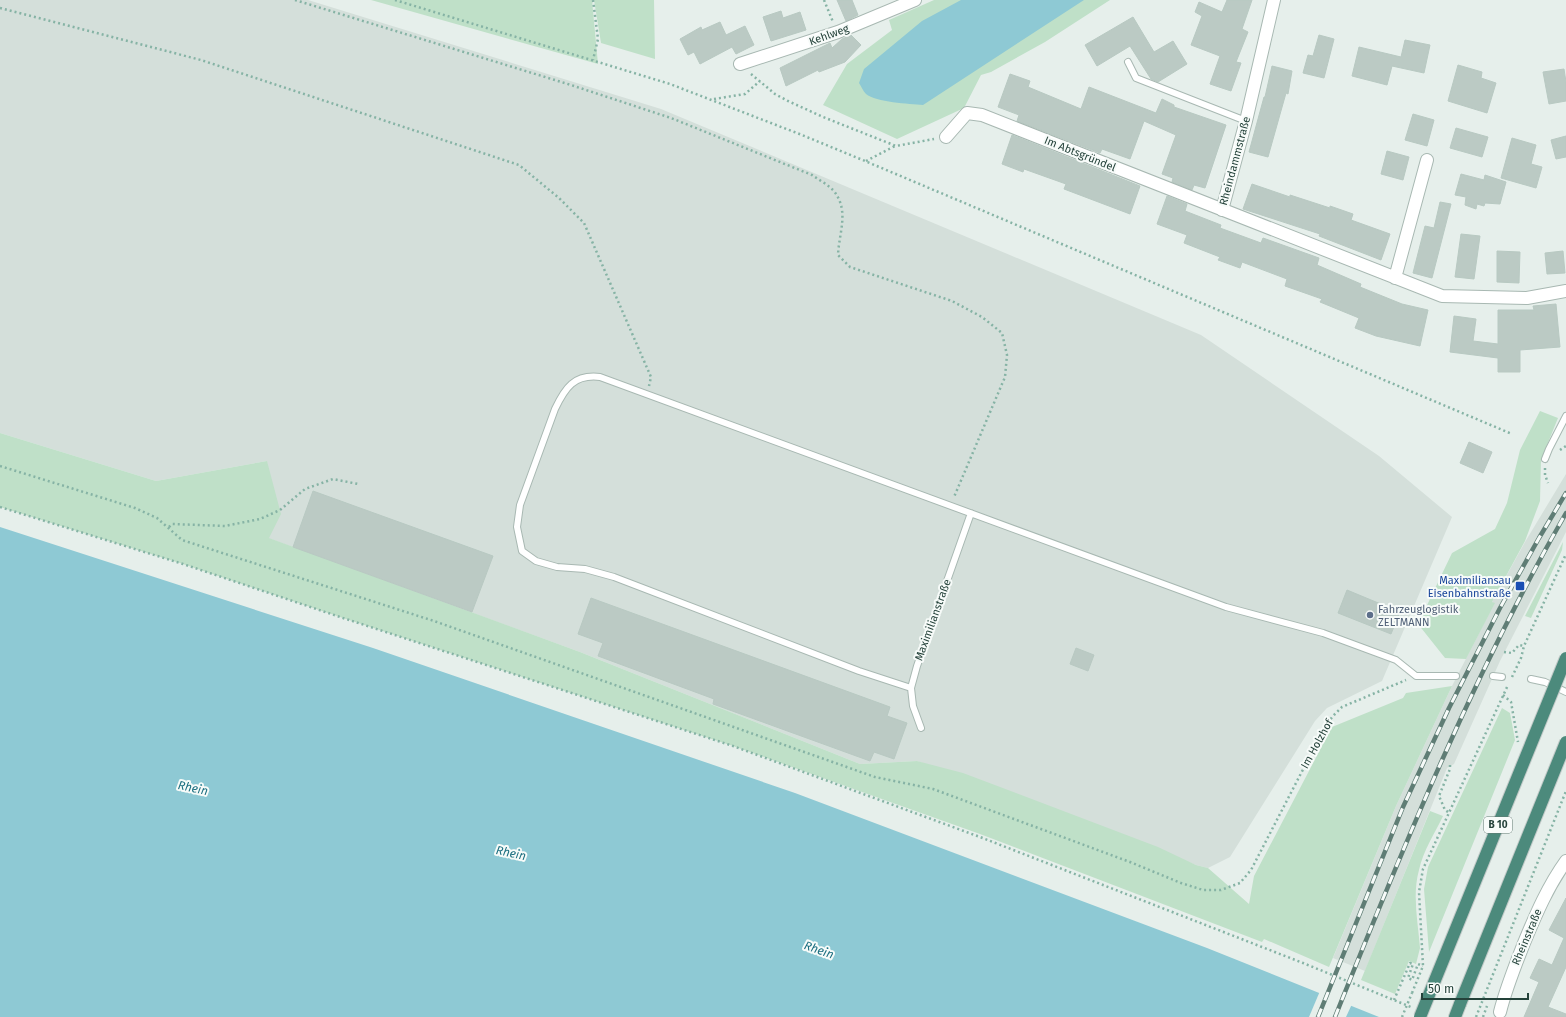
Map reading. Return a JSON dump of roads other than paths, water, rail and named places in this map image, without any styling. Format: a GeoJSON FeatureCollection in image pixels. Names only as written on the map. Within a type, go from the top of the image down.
{"type":"FeatureCollection","features":[{"type":"Feature","properties":{"kind":"highway","name":"B 10"},"geometry":{"type":"LineString","coordinates":[[1417,1013],[1566,658]]}},
{"type":"Feature","properties":{"kind":"highway","name":"B 10"},"geometry":{"type":"LineString","coordinates":[[1455,1017],[1566,742]]}},
{"type":"Feature","properties":{"kind":"street","name":"Kehlweg"},"geometry":{"type":"LineString","coordinates":[[740,64],[838,32],[915,0]]}},
{"type":"Feature","properties":{"kind":"street","name":"Rheindammstraße"},"geometry":{"type":"LineString","coordinates":[[1274,0],[1246,121],[1222,210],[1442,296],[1528,298],[1566,291]]}},
{"type":"Feature","properties":{"kind":"street","name":"Im Abtsgründel"},"geometry":{"type":"LineString","coordinates":[[946,137],[967,113],[982,115],[1222,210]]}},
{"type":"Feature","properties":{"kind":"street"},"geometry":{"type":"LineString","coordinates":[[1395,278],[1427,160]]}},
{"type":"Feature","properties":{"kind":"street","name":"Rheinstraße"},"geometry":{"type":"LineString","coordinates":[[1501,1014],[1506,988],[1538,910],[1555,877],[1566,861]]}},
{"type":"Feature","properties":{"kind":"lane"},"geometry":{"type":"LineString","coordinates":[[1128,62],[1136,78],[1246,121]]}},
{"type":"Feature","properties":{"kind":"lane"},"geometry":{"type":"LineString","coordinates":[[911,688],[859,671],[614,577],[585,569],[557,567],[536,561],[522,551],[517,527],[520,505],[555,409],[562,394],[579,379],[590,376],[600,377],[1226,607],[1323,633],[1396,660],[1416,676],[1456,676]]}},
{"type":"Feature","properties":{"kind":"lane"},"geometry":{"type":"LineString","coordinates":[[1545,459],[1566,416]]}},
{"type":"Feature","properties":{"kind":"lane","name":"Maximilianstraße"},"geometry":{"type":"LineString","coordinates":[[921,728],[913,706],[911,688],[917,666],[972,513]]}},
{"type":"Feature","properties":{"kind":"lane"},"geometry":{"type":"LineString","coordinates":[[1493,676],[1502,678]]}},
{"type":"Feature","properties":{"kind":"lane"},"geometry":{"type":"LineString","coordinates":[[1530,679],[1545,682],[1566,692]]}},
{"type":"Feature","properties":{"kind":"water"},"geometry":{"type":"Polygon","coordinates":[[[961,0],[1084,0],[923,105],[885,101],[866,94],[859,83],[864,69],[922,21],[961,0]]]}},
{"type":"Feature","properties":{"kind":"water","name":"Rhein"},"geometry":{"type":"Polygon","coordinates":[[[0,527],[373,648],[795,793],[1207,948],[1379,1017],[0,1017],[0,527]]]}},
{"type":"Feature","properties":{"kind":"railway"},"geometry":{"type":"LineString","coordinates":[[1318,1017],[1403,807],[1449,708],[1500,608],[1566,493]]}},
{"type":"Feature","properties":{"kind":"railway"},"geometry":{"type":"LineString","coordinates":[[1335,1017],[1387,888],[1442,760],[1501,635],[1532,574],[1566,513]]}},
{"type":"Feature","properties":{"kind":"place","name":"Maximiliansau Eisenbahnstraße"},"geometry":{"type":"Point","coordinates":[1520,586]}},
{"type":"Feature","properties":{"kind":"place","name":"Fahrzeuglogistik ZELTMANN"},"geometry":{"type":"Point","coordinates":[1370,615]}}]}
